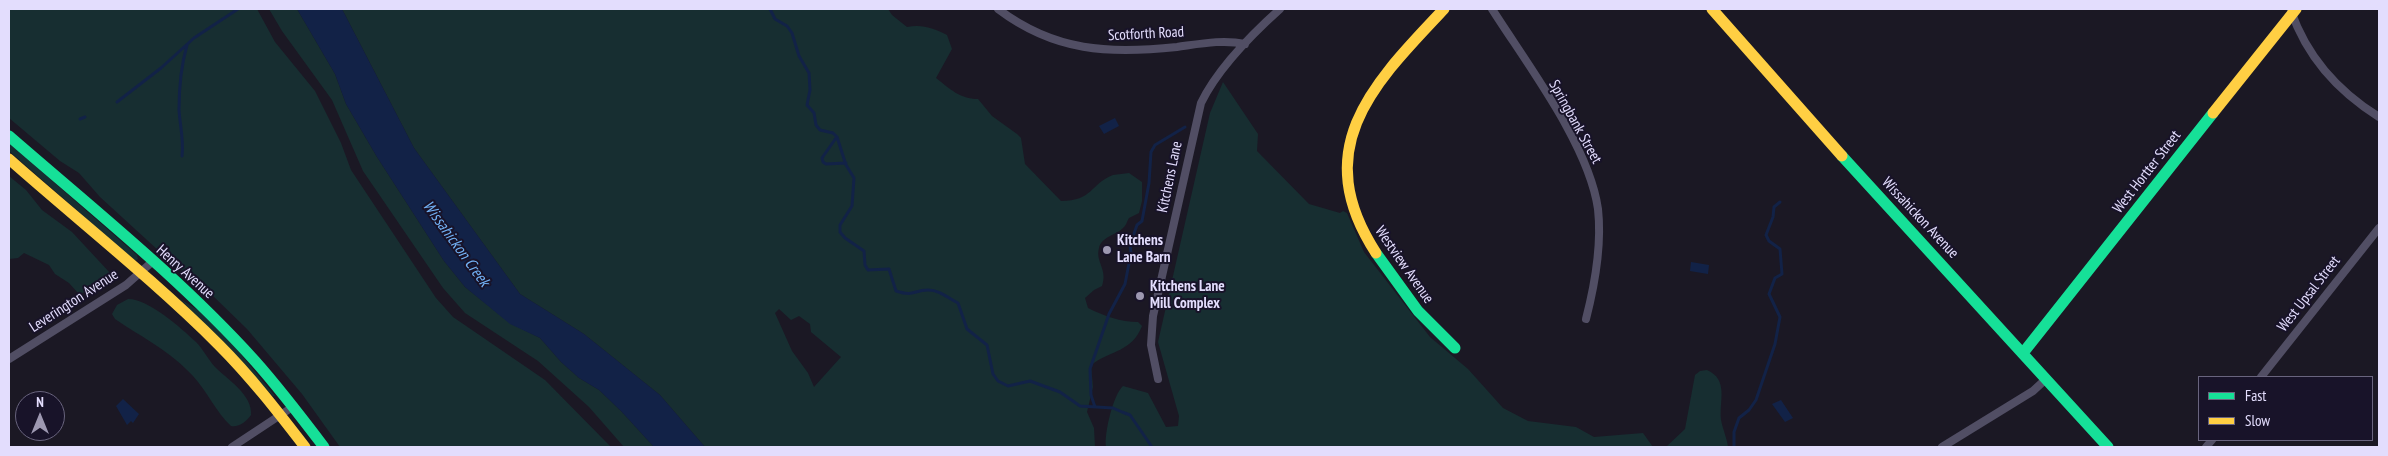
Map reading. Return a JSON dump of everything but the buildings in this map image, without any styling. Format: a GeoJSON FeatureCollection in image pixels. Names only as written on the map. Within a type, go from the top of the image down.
{"type":"FeatureCollection","features":[{"type":"Feature","properties":{"kind":"street","name":"Scotforth Road"},"geometry":{"type":"LineString","coordinates":[[998,9],[1023,25],[1056,40],[1097,49],[1133,51],[1225,41],[1245,44]]}},
{"type":"Feature","properties":{"kind":"street","name":"Kitchens Lane"},"geometry":{"type":"LineString","coordinates":[[1158,378],[1151,345],[1154,316],[1199,111],[1210,87],[1245,44],[1280,9]]}},
{"type":"Feature","properties":{"kind":"street","name":"Westview Avenue"},"geometry":{"type":"LineString","coordinates":[[1444,9],[1384,75],[1366,99],[1354,128],[1348,170],[1351,201],[1358,222],[1370,247],[1423,318],[1455,348]]}},
{"type":"Feature","properties":{"kind":"street","name":"Springbank Street"},"geometry":{"type":"LineString","coordinates":[[1492,9],[1561,119],[1581,155],[1592,185],[1598,211],[1598,236],[1595,274],[1586,319]]}},
{"type":"Feature","properties":{"kind":"street","name":"Wissahickon Avenue"},"geometry":{"type":"LineString","coordinates":[[1712,9],[1798,109],[2108,447]]}},
{"type":"Feature","properties":{"kind":"street","name":"West Hortter Street"},"geometry":{"type":"LineString","coordinates":[[2023,354],[2293,10]]}},
{"type":"Feature","properties":{"kind":"street"},"geometry":{"type":"LineString","coordinates":[[2293,10],[2311,52],[2330,77],[2354,100],[2379,117]]}},
{"type":"Feature","properties":{"kind":"street","name":"Henry Avenue"},"geometry":{"type":"LineString","coordinates":[[9,136],[88,203],[228,332],[294,406],[324,447]]}},
{"type":"Feature","properties":{"kind":"street","name":"Henry Avenue"},"geometry":{"type":"LineString","coordinates":[[9,159],[141,273],[220,346],[281,416],[305,447]]}},
{"type":"Feature","properties":{"kind":"street","name":"West Upsal Street"},"geometry":{"type":"LineString","coordinates":[[2262,376],[2379,228]]}},
{"type":"Feature","properties":{"kind":"street","name":"Leverington Avenue"},"geometry":{"type":"LineString","coordinates":[[9,359],[141,273],[152,262]]}},
{"type":"Feature","properties":{"kind":"street"},"geometry":{"type":"LineString","coordinates":[[1942,447],[2033,391],[2046,379]]}},
{"type":"Feature","properties":{"kind":"street"},"geometry":{"type":"LineString","coordinates":[[232,447],[294,406]]}},
{"type":"Feature","properties":{"kind":"green space"},"geometry":{"type":"Polygon","coordinates":[[[9,9],[257,9],[275,42],[315,91],[341,143],[351,170],[436,298],[453,317],[545,380],[611,447],[340,447],[302,394],[247,329],[212,295],[171,262],[100,197],[79,173],[60,161],[9,118],[9,9]]]}},
{"type":"Feature","properties":{"kind":"green space"},"geometry":{"type":"Polygon","coordinates":[[[269,9],[297,9],[335,74],[346,104],[377,157],[444,261],[465,287],[510,323],[540,338],[561,362],[579,378],[599,390],[621,411],[654,447],[624,447],[589,407],[538,361],[465,313],[443,288],[363,171],[332,100],[282,31],[269,9]]]}},
{"type":"Feature","properties":{"kind":"green space"},"geometry":{"type":"Polygon","coordinates":[[[342,9],[888,9],[892,15],[907,27],[927,27],[947,35],[952,49],[936,78],[960,95],[978,99],[992,116],[1017,134],[1021,138],[1025,164],[1061,201],[1085,195],[1113,175],[1129,173],[1142,182],[1142,201],[1139,213],[1129,218],[1124,227],[1100,244],[1098,253],[1104,275],[1102,286],[1085,298],[1088,308],[1100,314],[1125,321],[1138,322],[1142,326],[1138,335],[1127,346],[1091,365],[1093,387],[1087,412],[1094,428],[1095,447],[705,447],[660,395],[584,334],[520,294],[414,148],[342,9]],[[779,309],[775,313],[792,351],[808,373],[814,387],[841,357],[811,332],[810,324],[799,316],[791,320],[779,309]]]}},
{"type":"Feature","properties":{"kind":"green space"},"geometry":{"type":"Polygon","coordinates":[[[1223,82],[1258,134],[1257,151],[1309,204],[1340,213],[1343,211],[1347,213],[1364,252],[1430,337],[1468,369],[1503,408],[1528,421],[1576,427],[1594,437],[1643,433],[1653,447],[1106,447],[1106,433],[1110,415],[1119,391],[1123,386],[1148,393],[1166,427],[1178,426],[1179,416],[1158,342],[1210,113],[1223,82]]]}},
{"type":"Feature","properties":{"kind":"green space"},"geometry":{"type":"Polygon","coordinates":[[[9,143],[137,255],[138,259],[135,261],[9,151],[9,143]]]}},
{"type":"Feature","properties":{"kind":"green space"},"geometry":{"type":"Polygon","coordinates":[[[9,176],[26,190],[42,210],[72,232],[111,274],[105,282],[93,290],[78,293],[69,283],[55,274],[49,265],[24,253],[18,258],[9,259],[9,176]]]}},
{"type":"Feature","properties":{"kind":"green space"},"geometry":{"type":"Polygon","coordinates":[[[128,299],[136,300],[155,309],[196,342],[215,367],[244,394],[251,408],[251,415],[247,420],[239,425],[231,426],[198,382],[184,367],[166,352],[115,319],[112,314],[117,305],[128,299]]]}},
{"type":"Feature","properties":{"kind":"green space"},"geometry":{"type":"Polygon","coordinates":[[[180,299],[198,310],[231,342],[275,396],[273,396],[180,299]]]}},
{"type":"Feature","properties":{"kind":"green space"},"geometry":{"type":"Polygon","coordinates":[[[1707,370],[1714,374],[1721,385],[1721,420],[1728,447],[1666,447],[1685,429],[1695,375],[1700,371],[1707,370]]]}},
{"type":"Feature","properties":{"kind":"water","name":"Wissahickon Creek"},"geometry":{"type":"Polygon","coordinates":[[[297,9],[342,9],[414,148],[520,294],[584,334],[660,395],[705,447],[654,447],[621,411],[599,390],[579,378],[561,362],[540,338],[510,324],[465,287],[444,261],[377,157],[346,104],[335,74],[297,9]]]}},
{"type":"Feature","properties":{"kind":"water"},"geometry":{"type":"Polygon","coordinates":[[[1115,118],[1119,126],[1104,134],[1099,126],[1115,118]]]}},
{"type":"Feature","properties":{"kind":"water"},"geometry":{"type":"Polygon","coordinates":[[[1691,262],[1709,265],[1708,274],[1690,271],[1691,262]]]}},
{"type":"Feature","properties":{"kind":"water"},"geometry":{"type":"Polygon","coordinates":[[[123,399],[139,414],[133,423],[131,421],[127,425],[116,406],[123,399]]]}},
{"type":"Feature","properties":{"kind":"water"},"geometry":{"type":"Polygon","coordinates":[[[1781,400],[1793,418],[1785,422],[1772,404],[1781,400]]]}},
{"type":"Feature","properties":{"kind":"waterway"},"geometry":{"type":"LineString","coordinates":[[117,102],[161,68],[194,38],[238,9]]}},
{"type":"Feature","properties":{"kind":"waterway","name":"Kitchens Lane"},"geometry":{"type":"LineString","coordinates":[[770,9],[775,19],[787,26],[792,33],[799,56],[809,73],[810,90],[807,105],[814,113],[816,125],[820,130],[833,133],[837,137],[846,165],[854,178],[852,206],[840,225],[840,232],[845,238],[864,251],[865,265],[868,270],[889,269],[896,291],[911,293],[932,290],[958,303],[967,329],[987,345],[993,374],[998,381],[1008,386],[1030,381],[1060,392],[1080,406],[1113,408],[1130,415],[1152,447]]}},
{"type":"Feature","properties":{"kind":"waterway"},"geometry":{"type":"LineString","coordinates":[[182,156],[179,94],[187,45]]}},
{"type":"Feature","properties":{"kind":"waterway"},"geometry":{"type":"LineString","coordinates":[[80,119],[85,117]]}},
{"type":"Feature","properties":{"kind":"waterway"},"geometry":{"type":"LineString","coordinates":[[1095,407],[1091,395],[1090,369],[1109,314],[1125,284],[1131,253],[1130,245],[1137,225],[1142,221],[1149,183],[1151,152],[1155,145],[1185,127]]}},
{"type":"Feature","properties":{"kind":"waterway","name":"Kitchens Lane"},"geometry":{"type":"LineString","coordinates":[[836,138],[822,158],[823,162],[826,164],[846,163]]}},
{"type":"Feature","properties":{"kind":"waterway"},"geometry":{"type":"LineString","coordinates":[[1734,447],[1734,432],[1739,418],[1749,410],[1756,400],[1775,344],[1780,317],[1769,294],[1775,278],[1782,274],[1780,249],[1769,241],[1766,235],[1773,217],[1774,207],[1780,202]]}},
{"type":"Feature","properties":{"kind":"traffic: fast"},"geometry":{"type":"LineString","coordinates":[[2023,353],[2213,113]]}},
{"type":"Feature","properties":{"kind":"traffic: fast"},"geometry":{"type":"LineString","coordinates":[[9,136],[136,245],[227,331],[291,404],[324,447]]}},
{"type":"Feature","properties":{"kind":"traffic: fast"},"geometry":{"type":"LineString","coordinates":[[1842,156],[2108,447]]}},
{"type":"Feature","properties":{"kind":"traffic: fast"},"geometry":{"type":"LineString","coordinates":[[1376,253],[1418,311],[1455,348]]}},
{"type":"Feature","properties":{"kind":"traffic: slow"},"geometry":{"type":"LineString","coordinates":[[1376,253],[1356,215],[1348,181],[1349,149],[1358,120],[1373,91],[1394,64],[1444,9]]}},
{"type":"Feature","properties":{"kind":"traffic: slow"},"geometry":{"type":"LineString","coordinates":[[1712,9],[1842,156]]}},
{"type":"Feature","properties":{"kind":"traffic: slow"},"geometry":{"type":"LineString","coordinates":[[2213,113],[2296,9]]}},
{"type":"Feature","properties":{"kind":"traffic: slow"},"geometry":{"type":"LineString","coordinates":[[9,159],[142,273],[219,345],[253,382],[305,447]]}},
{"type":"Feature","properties":{"kind":"place","name":"Kitchens Lane Barn"},"geometry":{"type":"Point","coordinates":[1107,250]}},
{"type":"Feature","properties":{"kind":"place","name":"Kitchens Lane Mill Complex"},"geometry":{"type":"Point","coordinates":[1140,296]}}]}
